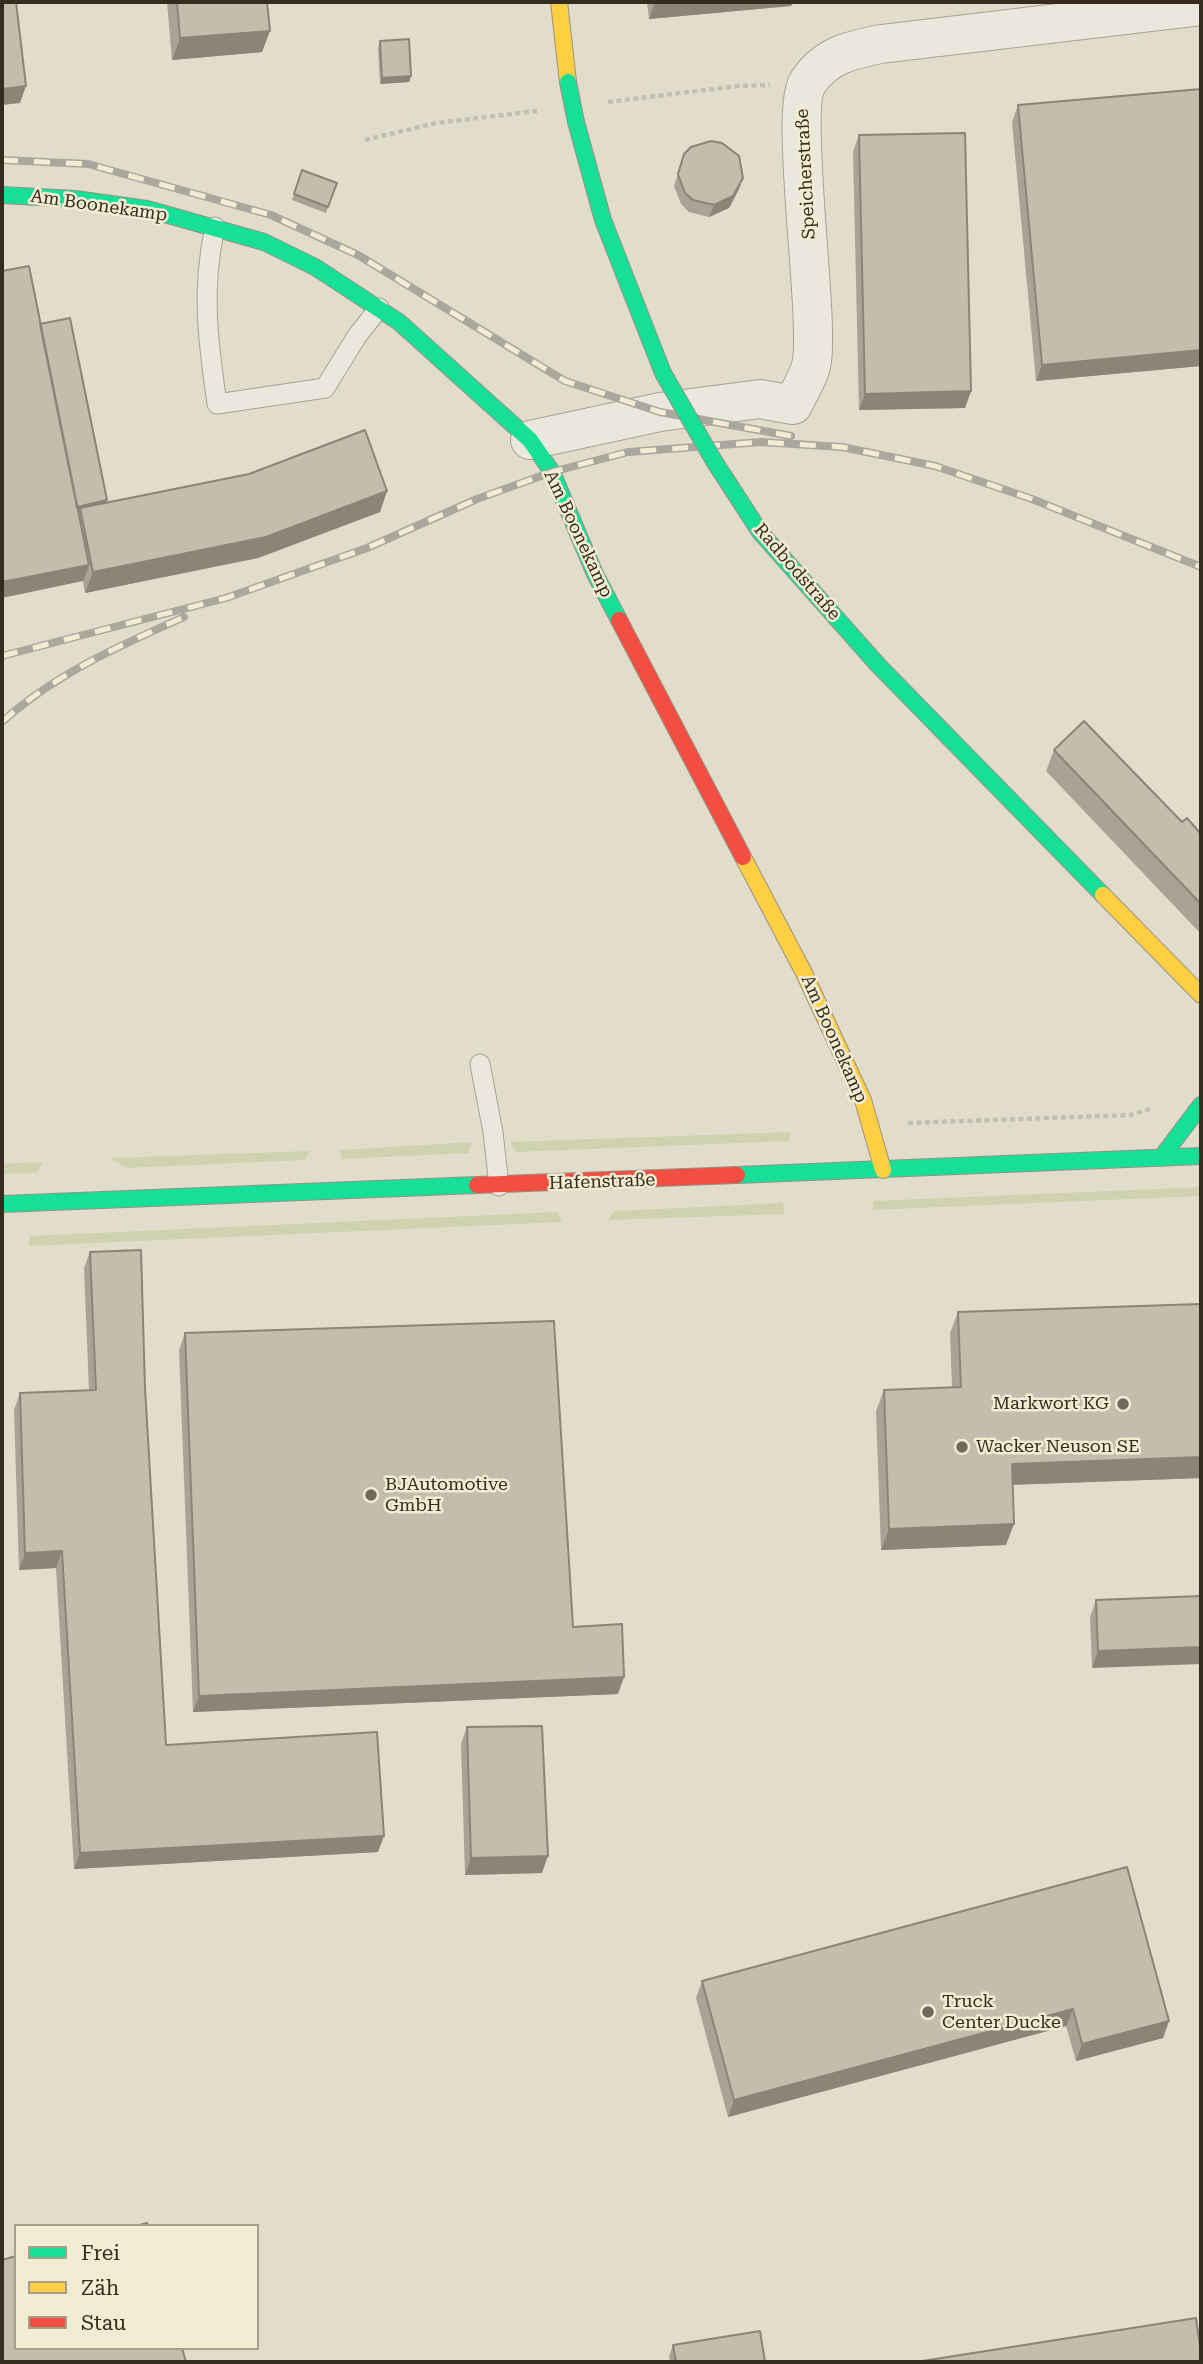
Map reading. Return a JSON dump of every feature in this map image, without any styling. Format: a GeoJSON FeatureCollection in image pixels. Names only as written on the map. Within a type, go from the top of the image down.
{"type":"FeatureCollection","features":[{"type":"Feature","properties":{"kind":"street","name":"Radbodstraße"},"geometry":{"type":"LineString","coordinates":[[559,2],[568,82],[576,122],[603,220],[663,373],[714,461],[760,532],[878,665],[1187,981],[1199,1003]]}},
{"type":"Feature","properties":{"kind":"street","name":"Speicherstraße"},"geometry":{"type":"LineString","coordinates":[[530,440],[660,412],[760,399],[793,405],[812,362],[810,247],[801,108],[806,85],[820,68],[843,51],[881,44],[1201,6]]}},
{"type":"Feature","properties":{"kind":"street","name":"Am Boonekamp"},"geometry":{"type":"LineString","coordinates":[[2,195],[75,199],[147,209],[264,242],[315,267],[379,308],[470,383],[530,440],[552,472],[595,573],[804,973],[863,1101],[883,1170]]}},
{"type":"Feature","properties":{"kind":"street"},"geometry":{"type":"LineString","coordinates":[[1161,1158],[1201,1105]]}},
{"type":"Feature","properties":{"kind":"street","name":"Hafenstraße"},"geometry":{"type":"LineString","coordinates":[[2,1204],[1201,1156]]}},
{"type":"Feature","properties":{"kind":"lane"},"geometry":{"type":"LineString","coordinates":[[215,227],[206,268],[207,337],[217,404],[325,387],[357,336],[379,308]]}},
{"type":"Feature","properties":{"kind":"lane"},"geometry":{"type":"LineString","coordinates":[[480,1064],[493,1132],[499,1186]]}},
{"type":"Feature","properties":{"kind":"path"},"geometry":{"type":"LineString","coordinates":[[870,1124],[1130,1115],[1162,1102]]}},
{"type":"Feature","properties":{"kind":"green space"},"geometry":{"type":"Polygon","coordinates":[[[790,1132],[789,1141],[516,1152],[510,1142],[790,1132]]]}},
{"type":"Feature","properties":{"kind":"green space"},"geometry":{"type":"Polygon","coordinates":[[[472,1142],[468,1153],[342,1159],[339,1150],[472,1142]]]}},
{"type":"Feature","properties":{"kind":"green space"},"geometry":{"type":"Polygon","coordinates":[[[310,1151],[305,1160],[127,1168],[110,1158],[310,1151]]]}},
{"type":"Feature","properties":{"kind":"green space"},"geometry":{"type":"Polygon","coordinates":[[[43,1162],[37,1173],[2,1174],[2,1164],[43,1162]]]}},
{"type":"Feature","properties":{"kind":"green space"},"geometry":{"type":"Polygon","coordinates":[[[1201,1187],[1201,1196],[872,1210],[874,1201],[1201,1187]]]}},
{"type":"Feature","properties":{"kind":"green space"},"geometry":{"type":"Polygon","coordinates":[[[783,1203],[785,1214],[608,1220],[614,1211],[783,1203]]]}},
{"type":"Feature","properties":{"kind":"green space"},"geometry":{"type":"Polygon","coordinates":[[[557,1212],[562,1222],[28,1246],[30,1236],[557,1212]]]}},
{"type":"Feature","properties":{"kind":"building"},"geometry":{"type":"Polygon","coordinates":[[[2,2],[16,2],[26,86],[2,89],[2,2]]]}},
{"type":"Feature","properties":{"kind":"building"},"geometry":{"type":"Polygon","coordinates":[[[177,2],[267,2],[270,31],[180,38],[177,2]]]}},
{"type":"Feature","properties":{"kind":"building"},"geometry":{"type":"Polygon","coordinates":[[[409,39],[411,76],[382,78],[380,41],[409,39]]]}},
{"type":"Feature","properties":{"kind":"building"},"geometry":{"type":"Polygon","coordinates":[[[1201,89],[1201,350],[1042,365],[1018,105],[1201,89]]]}},
{"type":"Feature","properties":{"kind":"building"},"geometry":{"type":"Polygon","coordinates":[[[965,133],[971,391],[865,394],[859,135],[965,133]]]}},
{"type":"Feature","properties":{"kind":"building"},"geometry":{"type":"Polygon","coordinates":[[[711,141],[722,143],[739,156],[743,178],[733,196],[714,205],[693,200],[685,193],[678,174],[684,154],[691,147],[711,141]]]}},
{"type":"Feature","properties":{"kind":"building"},"geometry":{"type":"Polygon","coordinates":[[[302,170],[337,183],[328,207],[294,194],[302,170]]]}},
{"type":"Feature","properties":{"kind":"building"},"geometry":{"type":"Polygon","coordinates":[[[29,266],[89,565],[2,582],[2,271],[29,266]]]}},
{"type":"Feature","properties":{"kind":"building"},"geometry":{"type":"Polygon","coordinates":[[[70,318],[107,500],[77,507],[40,324],[70,318]]]}},
{"type":"Feature","properties":{"kind":"building"},"geometry":{"type":"Polygon","coordinates":[[[365,430],[387,491],[266,537],[93,572],[80,508],[249,474],[365,430]]]}},
{"type":"Feature","properties":{"kind":"building"},"geometry":{"type":"Polygon","coordinates":[[[1084,721],[1182,822],[1187,818],[1201,834],[1201,904],[1054,750],[1084,721]]]}},
{"type":"Feature","properties":{"kind":"building"},"geometry":{"type":"Polygon","coordinates":[[[141,1250],[145,1388],[166,1745],[377,1732],[384,1836],[80,1853],[62,1551],[25,1553],[20,1393],[96,1390],[90,1252],[141,1250]]]}},
{"type":"Feature","properties":{"kind":"building"},"geometry":{"type":"Polygon","coordinates":[[[1201,1304],[1201,1457],[1012,1464],[1014,1524],[889,1529],[884,1390],[961,1387],[958,1312],[1201,1304]]]}},
{"type":"Feature","properties":{"kind":"building","name":"BJAutomotive GmbH"},"geometry":{"type":"Polygon","coordinates":[[[554,1321],[573,1627],[622,1624],[624,1677],[199,1696],[185,1333],[554,1321]]]}},
{"type":"Feature","properties":{"kind":"building"},"geometry":{"type":"Polygon","coordinates":[[[1201,1596],[1201,1647],[1098,1651],[1096,1600],[1201,1596]]]}},
{"type":"Feature","properties":{"kind":"building"},"geometry":{"type":"Polygon","coordinates":[[[542,1726],[548,1856],[471,1858],[467,1727],[542,1726]]]}},
{"type":"Feature","properties":{"kind":"building","name":"Truck Center Ducke"},"geometry":{"type":"Polygon","coordinates":[[[1127,1867],[1169,2021],[1082,2044],[1073,2009],[734,2100],[702,1981],[1127,1867]]]}},
{"type":"Feature","properties":{"kind":"building"},"geometry":{"type":"Polygon","coordinates":[[[14,2257],[14,2350],[183,2350],[186,2362],[2,2362],[2,2260],[14,2257]]]}},
{"type":"Feature","properties":{"kind":"building"},"geometry":{"type":"Polygon","coordinates":[[[1196,2318],[1201,2362],[916,2362],[1196,2318]]]}},
{"type":"Feature","properties":{"kind":"building"},"geometry":{"type":"Polygon","coordinates":[[[760,2331],[765,2362],[676,2362],[673,2345],[760,2331]]]}},
{"type":"Feature","properties":{"kind":"railway"},"geometry":{"type":"LineString","coordinates":[[2,160],[88,164],[271,215],[358,255],[565,381],[660,412],[791,436]]}},
{"type":"Feature","properties":{"kind":"railway"},"geometry":{"type":"LineString","coordinates":[[2,656],[226,598],[367,548],[477,499],[552,472],[628,452],[761,442],[842,447],[935,466],[1032,499],[1201,567]]}},
{"type":"Feature","properties":{"kind":"railway"},"geometry":{"type":"LineString","coordinates":[[2,722],[44,689],[88,662],[184,617]]}},
{"type":"Feature","properties":{"kind":"traffic: fast"},"geometry":{"type":"LineString","coordinates":[[568,82],[576,122]]}},
{"type":"Feature","properties":{"kind":"traffic: fast"},"geometry":{"type":"LineString","coordinates":[[576,122],[603,220],[663,373]]}},
{"type":"Feature","properties":{"kind":"traffic: fast"},"geometry":{"type":"LineString","coordinates":[[2,195],[75,199],[147,209],[264,242],[315,267],[399,322],[530,440],[552,472],[595,574],[619,620]]}},
{"type":"Feature","properties":{"kind":"traffic: fast"},"geometry":{"type":"LineString","coordinates":[[663,373],[714,461]]}},
{"type":"Feature","properties":{"kind":"traffic: fast"},"geometry":{"type":"LineString","coordinates":[[714,461],[760,532],[878,665],[1103,895]]}},
{"type":"Feature","properties":{"kind":"traffic: fast"},"geometry":{"type":"LineString","coordinates":[[1161,1158],[1201,1105]]}},
{"type":"Feature","properties":{"kind":"traffic: fast"},"geometry":{"type":"LineString","coordinates":[[737,1175],[1201,1156]]}},
{"type":"Feature","properties":{"kind":"traffic: fast"},"geometry":{"type":"LineString","coordinates":[[2,1204],[477,1185]]}},
{"type":"Feature","properties":{"kind":"traffic: slow"},"geometry":{"type":"LineString","coordinates":[[559,2],[568,82]]}},
{"type":"Feature","properties":{"kind":"traffic: slow"},"geometry":{"type":"LineString","coordinates":[[743,857],[804,973],[863,1100],[883,1170]]}},
{"type":"Feature","properties":{"kind":"traffic: slow"},"geometry":{"type":"LineString","coordinates":[[1103,895],[1201,995]]}},
{"type":"Feature","properties":{"kind":"traffic: jam"},"geometry":{"type":"LineString","coordinates":[[619,620],[743,857]]}},
{"type":"Feature","properties":{"kind":"traffic: jam"},"geometry":{"type":"LineString","coordinates":[[477,1185],[737,1175]]}},
{"type":"Feature","properties":{"kind":"place","name":"Markwort KG"},"geometry":{"type":"Point","coordinates":[1123,1404]}},
{"type":"Feature","properties":{"kind":"place","name":"Wacker Neuson SE"},"geometry":{"type":"Point","coordinates":[962,1447]}},
{"type":"Feature","properties":{"kind":"place","name":"BJAutomotive GmbH"},"geometry":{"type":"Point","coordinates":[371,1495]}},
{"type":"Feature","properties":{"kind":"place","name":"Truck Center Ducke"},"geometry":{"type":"Point","coordinates":[928,2012]}}]}
